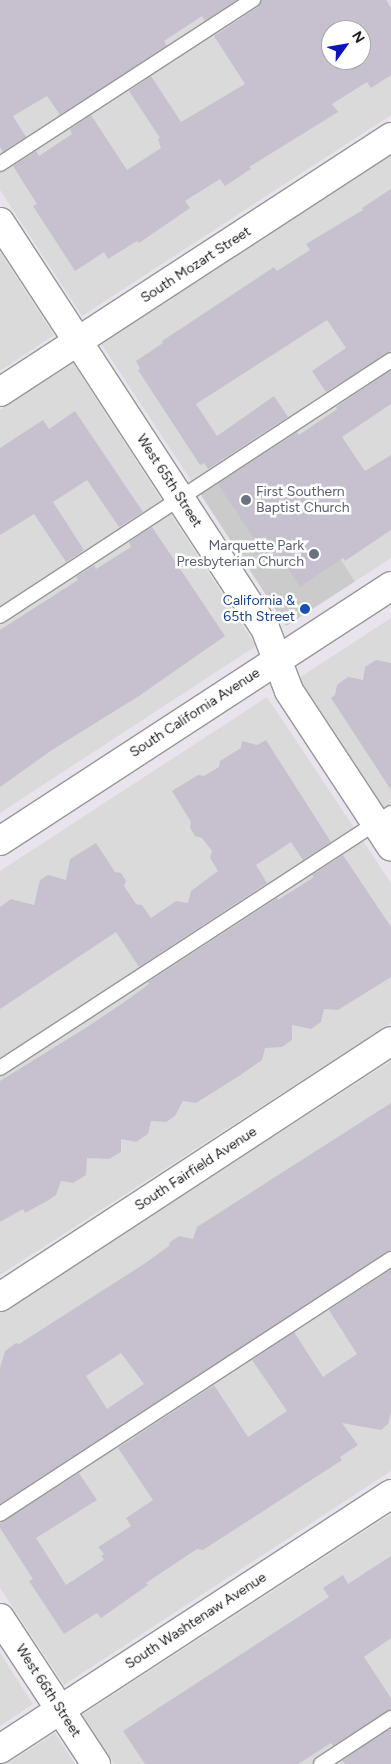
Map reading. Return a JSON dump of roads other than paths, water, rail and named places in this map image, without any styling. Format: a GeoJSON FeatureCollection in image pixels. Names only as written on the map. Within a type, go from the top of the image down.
{"type":"FeatureCollection","features":[{"type":"Feature","properties":{"kind":"street","name":"South Mozart Street"},"geometry":{"type":"LineString","coordinates":[[0,392],[391,137]]}},
{"type":"Feature","properties":{"kind":"street","name":"West 65th Street"},"geometry":{"type":"LineString","coordinates":[[0,222],[265,628],[289,691],[384,818],[391,846]]}},
{"type":"Feature","properties":{"kind":"street","name":"South California Avenue"},"geometry":{"type":"LineString","coordinates":[[0,841],[391,586]]}},
{"type":"Feature","properties":{"kind":"street","name":"South Fairfield Avenue"},"geometry":{"type":"LineString","coordinates":[[0,1297],[391,1042]]}},
{"type":"Feature","properties":{"kind":"street","name":"South Washtenaw Avenue"},"geometry":{"type":"LineString","coordinates":[[0,1749],[391,1494]]}},
{"type":"Feature","properties":{"kind":"street","name":"West 66th Street"},"geometry":{"type":"LineString","coordinates":[[0,1618],[96,1764]]}},
{"type":"Feature","properties":{"kind":"lane"},"geometry":{"type":"LineString","coordinates":[[0,164],[253,0]]}},
{"type":"Feature","properties":{"kind":"lane"},"geometry":{"type":"LineString","coordinates":[[0,616],[391,360]]}},
{"type":"Feature","properties":{"kind":"lane"},"geometry":{"type":"LineString","coordinates":[[0,1068],[384,818]]}},
{"type":"Feature","properties":{"kind":"lane"},"geometry":{"type":"LineString","coordinates":[[0,1514],[391,1259]]}},
{"type":"Feature","properties":{"kind":"lane"},"geometry":{"type":"LineString","coordinates":[[321,1764],[391,1718]]}},
{"type":"Feature","properties":{"kind":"place","name":"First Southern Baptist Church"},"geometry":{"type":"Point","coordinates":[246,500]}},
{"type":"Feature","properties":{"kind":"place","name":"Marquette Park Presbyterian Church"},"geometry":{"type":"Point","coordinates":[314,554]}},
{"type":"Feature","properties":{"kind":"place","name":"California & 65th Street"},"geometry":{"type":"Point","coordinates":[305,609]}}]}
